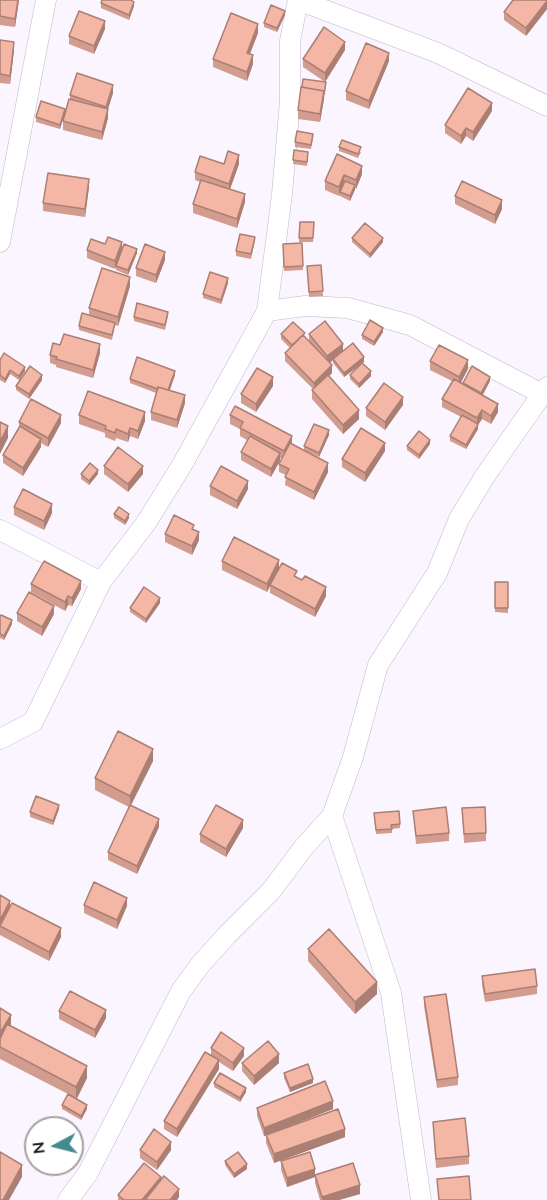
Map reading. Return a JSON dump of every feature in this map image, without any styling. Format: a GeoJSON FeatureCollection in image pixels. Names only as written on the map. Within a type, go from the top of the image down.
{"type":"FeatureCollection","features":[{"type":"Feature","properties":{"kind":"street"},"geometry":{"type":"LineString","coordinates":[[0,242],[46,0]]}},
{"type":"Feature","properties":{"kind":"street"},"geometry":{"type":"LineString","coordinates":[[0,739],[33,722],[101,582],[146,524],[183,465],[267,311],[290,101],[290,41],[298,0],[438,53],[547,105]]}},
{"type":"Feature","properties":{"kind":"street"},"geometry":{"type":"LineString","coordinates":[[68,1200],[88,1173],[181,991],[226,936],[271,891],[304,847],[332,816],[353,756],[378,665],[437,573],[459,519],[485,476],[544,390],[410,325],[348,308],[305,306],[267,311]]}},
{"type":"Feature","properties":{"kind":"street"},"geometry":{"type":"LineString","coordinates":[[0,530],[101,582]]}},
{"type":"Feature","properties":{"kind":"street"},"geometry":{"type":"LineString","coordinates":[[332,816],[391,993],[421,1200]]}},
{"type":"Feature","properties":{"kind":"building"},"geometry":{"type":"Polygon","coordinates":[[[0,0],[18,0],[15,19],[0,16],[0,0]]]}},
{"type":"Feature","properties":{"kind":"building"},"geometry":{"type":"Polygon","coordinates":[[[102,0],[131,0],[134,2],[129,15],[101,3],[102,0]]]}},
{"type":"Feature","properties":{"kind":"building"},"geometry":{"type":"Polygon","coordinates":[[[513,0],[547,1],[526,28],[504,12],[513,0]]]}},
{"type":"Feature","properties":{"kind":"building"},"geometry":{"type":"Polygon","coordinates":[[[271,5],[285,11],[277,28],[264,23],[271,5]]]}},
{"type":"Feature","properties":{"kind":"building"},"geometry":{"type":"Polygon","coordinates":[[[79,11],[105,21],[94,46],[69,36],[79,11]]]}},
{"type":"Feature","properties":{"kind":"building"},"geometry":{"type":"Polygon","coordinates":[[[231,13],[258,24],[247,53],[253,55],[247,72],[213,59],[231,13]]]}},
{"type":"Feature","properties":{"kind":"building"},"geometry":{"type":"Polygon","coordinates":[[[324,27],[345,42],[325,73],[303,59],[324,27]]]}},
{"type":"Feature","properties":{"kind":"building"},"geometry":{"type":"Polygon","coordinates":[[[0,40],[14,42],[10,76],[0,74],[0,40]]]}},
{"type":"Feature","properties":{"kind":"building"},"geometry":{"type":"Polygon","coordinates":[[[366,43],[389,53],[369,101],[346,91],[366,43]]]}},
{"type":"Feature","properties":{"kind":"building"},"geometry":{"type":"Polygon","coordinates":[[[77,73],[113,85],[106,107],[70,95],[77,73]]]}},
{"type":"Feature","properties":{"kind":"building"},"geometry":{"type":"Polygon","coordinates":[[[303,79],[326,82],[324,94],[324,91],[302,87],[303,79]]]}},
{"type":"Feature","properties":{"kind":"building"},"geometry":{"type":"Polygon","coordinates":[[[301,87],[324,91],[320,114],[298,110],[301,87]]]}},
{"type":"Feature","properties":{"kind":"building"},"geometry":{"type":"Polygon","coordinates":[[[468,88],[492,103],[473,132],[466,128],[461,136],[445,125],[468,88]]]}},
{"type":"Feature","properties":{"kind":"building"},"geometry":{"type":"Polygon","coordinates":[[[69,99],[108,109],[102,132],[63,121],[69,99]]]}},
{"type":"Feature","properties":{"kind":"building"},"geometry":{"type":"Polygon","coordinates":[[[41,101],[65,109],[60,125],[36,117],[41,101]]]}},
{"type":"Feature","properties":{"kind":"building"},"geometry":{"type":"Polygon","coordinates":[[[297,131],[313,134],[311,145],[295,142],[297,131]]]}},
{"type":"Feature","properties":{"kind":"building"},"geometry":{"type":"Polygon","coordinates":[[[342,140],[361,147],[358,154],[339,147],[342,140]]]}},
{"type":"Feature","properties":{"kind":"building"},"geometry":{"type":"Polygon","coordinates":[[[294,150],[308,152],[307,162],[293,160],[294,150]]]}},
{"type":"Feature","properties":{"kind":"building"},"geometry":{"type":"Polygon","coordinates":[[[228,151],[239,155],[229,184],[195,172],[200,156],[224,164],[228,151]]]}},
{"type":"Feature","properties":{"kind":"building"},"geometry":{"type":"Polygon","coordinates":[[[337,154],[362,166],[356,180],[344,175],[339,187],[325,181],[337,154]]]}},
{"type":"Feature","properties":{"kind":"building"},"geometry":{"type":"Polygon","coordinates":[[[48,173],[89,179],[85,209],[43,203],[48,173]]]}},
{"type":"Feature","properties":{"kind":"building"},"geometry":{"type":"Polygon","coordinates":[[[201,180],[245,194],[237,219],[193,204],[201,180]]]}},
{"type":"Feature","properties":{"kind":"building"},"geometry":{"type":"Polygon","coordinates":[[[345,181],[355,185],[350,196],[340,192],[345,181]]]}},
{"type":"Feature","properties":{"kind":"building"},"geometry":{"type":"Polygon","coordinates":[[[462,181],[502,200],[495,215],[455,196],[462,181]]]}},
{"type":"Feature","properties":{"kind":"building"},"geometry":{"type":"Polygon","coordinates":[[[300,222],[314,222],[313,238],[299,238],[300,222]]]}},
{"type":"Feature","properties":{"kind":"building"},"geometry":{"type":"Polygon","coordinates":[[[365,223],[383,238],[370,254],[352,238],[365,223]]]}},
{"type":"Feature","properties":{"kind":"building"},"geometry":{"type":"Polygon","coordinates":[[[240,234],[255,237],[251,254],[236,251],[240,234]]]}},
{"type":"Feature","properties":{"kind":"building"},"geometry":{"type":"Polygon","coordinates":[[[108,237],[122,242],[115,261],[87,250],[91,239],[105,244],[108,237]]]}},
{"type":"Feature","properties":{"kind":"building"},"geometry":{"type":"Polygon","coordinates":[[[302,243],[303,266],[284,267],[283,244],[302,243]]]}},
{"type":"Feature","properties":{"kind":"building"},"geometry":{"type":"Polygon","coordinates":[[[124,244],[137,249],[128,270],[116,266],[124,244]]]}},
{"type":"Feature","properties":{"kind":"building"},"geometry":{"type":"Polygon","coordinates":[[[145,244],[165,252],[156,275],[136,268],[145,244]]]}},
{"type":"Feature","properties":{"kind":"building"},"geometry":{"type":"Polygon","coordinates":[[[321,265],[323,291],[309,292],[307,266],[321,265]]]}},
{"type":"Feature","properties":{"kind":"building"},"geometry":{"type":"Polygon","coordinates":[[[102,268],[130,277],[118,317],[89,308],[102,268]]]}},
{"type":"Feature","properties":{"kind":"building"},"geometry":{"type":"Polygon","coordinates":[[[210,272],[228,278],[221,300],[203,294],[210,272]]]}},
{"type":"Feature","properties":{"kind":"building"},"geometry":{"type":"Polygon","coordinates":[[[137,303],[168,312],[165,325],[134,317],[137,303]]]}},
{"type":"Feature","properties":{"kind":"building"},"geometry":{"type":"Polygon","coordinates":[[[82,313],[115,323],[112,335],[79,326],[82,313]]]}},
{"type":"Feature","properties":{"kind":"building"},"geometry":{"type":"Polygon","coordinates":[[[370,320],[383,328],[374,342],[362,335],[370,320]]]}},
{"type":"Feature","properties":{"kind":"building"},"geometry":{"type":"Polygon","coordinates":[[[325,321],[343,344],[327,356],[309,334],[325,321]]]}},
{"type":"Feature","properties":{"kind":"building"},"geometry":{"type":"Polygon","coordinates":[[[293,322],[305,333],[292,345],[281,334],[293,322]]]}},
{"type":"Feature","properties":{"kind":"building"},"geometry":{"type":"Polygon","coordinates":[[[64,334],[100,344],[93,370],[56,359],[57,357],[50,355],[53,343],[60,345],[64,334]]]}},
{"type":"Feature","properties":{"kind":"building"},"geometry":{"type":"Polygon","coordinates":[[[303,335],[332,365],[314,383],[285,353],[303,335]]]}},
{"type":"Feature","properties":{"kind":"building"},"geometry":{"type":"Polygon","coordinates":[[[353,343],[364,357],[344,373],[333,359],[353,343]]]}},
{"type":"Feature","properties":{"kind":"building"},"geometry":{"type":"Polygon","coordinates":[[[439,345],[468,360],[459,377],[430,361],[439,345]]]}},
{"type":"Feature","properties":{"kind":"building"},"geometry":{"type":"Polygon","coordinates":[[[4,353],[25,367],[19,376],[10,370],[5,379],[0,375],[0,360],[4,353]]]}},
{"type":"Feature","properties":{"kind":"building"},"geometry":{"type":"Polygon","coordinates":[[[137,357],[175,371],[168,390],[158,387],[158,389],[130,379],[137,357]]]}},
{"type":"Feature","properties":{"kind":"building"},"geometry":{"type":"Polygon","coordinates":[[[362,363],[371,371],[359,384],[350,375],[362,363]]]}},
{"type":"Feature","properties":{"kind":"building"},"geometry":{"type":"Polygon","coordinates":[[[30,366],[42,375],[29,394],[16,386],[30,366]]]}},
{"type":"Feature","properties":{"kind":"building"},"geometry":{"type":"Polygon","coordinates":[[[472,366],[490,377],[481,393],[463,383],[472,366]]]}},
{"type":"Feature","properties":{"kind":"building"},"geometry":{"type":"Polygon","coordinates":[[[257,368],[273,377],[256,404],[241,394],[257,368]]]}},
{"type":"Feature","properties":{"kind":"building"},"geometry":{"type":"Polygon","coordinates":[[[328,375],[359,410],[343,425],[312,390],[328,375]]]}},
{"type":"Feature","properties":{"kind":"building"},"geometry":{"type":"Polygon","coordinates":[[[454,379],[498,404],[491,416],[482,410],[477,418],[442,399],[454,379]]]}},
{"type":"Feature","properties":{"kind":"building"},"geometry":{"type":"Polygon","coordinates":[[[384,383],[403,397],[385,422],[366,408],[384,383]]]}},
{"type":"Feature","properties":{"kind":"building"},"geometry":{"type":"Polygon","coordinates":[[[158,387],[185,395],[177,420],[151,412],[158,387]]]}},
{"type":"Feature","properties":{"kind":"building"},"geometry":{"type":"Polygon","coordinates":[[[88,391],[145,412],[138,431],[130,428],[128,434],[116,429],[115,433],[105,429],[106,426],[79,415],[88,391]]]}},
{"type":"Feature","properties":{"kind":"building"},"geometry":{"type":"Polygon","coordinates":[[[31,399],[61,415],[48,438],[19,422],[31,399]]]}},
{"type":"Feature","properties":{"kind":"building"},"geometry":{"type":"Polygon","coordinates":[[[235,406],[292,436],[284,451],[240,428],[243,422],[230,415],[235,406]]]}},
{"type":"Feature","properties":{"kind":"building"},"geometry":{"type":"Polygon","coordinates":[[[462,415],[478,424],[466,445],[450,436],[462,415]]]}},
{"type":"Feature","properties":{"kind":"building"},"geometry":{"type":"Polygon","coordinates":[[[0,422],[8,426],[0,442],[0,422]]]}},
{"type":"Feature","properties":{"kind":"building"},"geometry":{"type":"Polygon","coordinates":[[[314,424],[329,430],[319,453],[304,446],[314,424]]]}},
{"type":"Feature","properties":{"kind":"building"},"geometry":{"type":"Polygon","coordinates":[[[20,426],[41,439],[23,468],[3,455],[20,426]]]}},
{"type":"Feature","properties":{"kind":"building"},"geometry":{"type":"Polygon","coordinates":[[[361,428],[385,443],[365,473],[342,459],[361,428]]]}},
{"type":"Feature","properties":{"kind":"building"},"geometry":{"type":"Polygon","coordinates":[[[419,431],[430,440],[419,455],[407,446],[419,431]]]}},
{"type":"Feature","properties":{"kind":"building"},"geometry":{"type":"Polygon","coordinates":[[[250,436],[280,453],[271,469],[241,452],[250,436]]]}},
{"type":"Feature","properties":{"kind":"building"},"geometry":{"type":"Polygon","coordinates":[[[290,443],[328,463],[314,492],[285,477],[289,469],[279,464],[290,443]]]}},
{"type":"Feature","properties":{"kind":"building"},"geometry":{"type":"Polygon","coordinates":[[[118,447],[143,466],[128,484],[104,466],[118,447]]]}},
{"type":"Feature","properties":{"kind":"building"},"geometry":{"type":"Polygon","coordinates":[[[90,463],[98,470],[89,481],[81,474],[90,463]]]}},
{"type":"Feature","properties":{"kind":"building"},"geometry":{"type":"Polygon","coordinates":[[[221,466],[248,481],[237,501],[210,486],[221,466]]]}},
{"type":"Feature","properties":{"kind":"building"},"geometry":{"type":"Polygon","coordinates":[[[23,489],[52,504],[44,521],[14,507],[23,489]]]}},
{"type":"Feature","properties":{"kind":"building"},"geometry":{"type":"Polygon","coordinates":[[[119,507],[129,514],[125,521],[114,514],[119,507]]]}},
{"type":"Feature","properties":{"kind":"building"},"geometry":{"type":"Polygon","coordinates":[[[174,515],[194,525],[192,529],[199,532],[192,546],[165,534],[174,515]]]}},
{"type":"Feature","properties":{"kind":"building"},"geometry":{"type":"Polygon","coordinates":[[[234,537],[279,560],[267,584],[222,561],[234,537]]]}},
{"type":"Feature","properties":{"kind":"building"},"geometry":{"type":"Polygon","coordinates":[[[44,561],[81,581],[72,598],[68,596],[65,602],[31,584],[44,561]]]}},
{"type":"Feature","properties":{"kind":"building"},"geometry":{"type":"Polygon","coordinates":[[[282,563],[297,571],[294,576],[302,580],[305,576],[326,587],[315,609],[270,585],[282,563]]]}},
{"type":"Feature","properties":{"kind":"building"},"geometry":{"type":"Polygon","coordinates":[[[495,582],[508,582],[508,608],[495,608],[495,582]]]}},
{"type":"Feature","properties":{"kind":"building"},"geometry":{"type":"Polygon","coordinates":[[[144,587],[160,598],[146,619],[130,608],[144,587]]]}},
{"type":"Feature","properties":{"kind":"building"},"geometry":{"type":"Polygon","coordinates":[[[29,592],[54,606],[42,627],[17,613],[29,592]]]}},
{"type":"Feature","properties":{"kind":"building"},"geometry":{"type":"Polygon","coordinates":[[[1,615],[12,620],[4,636],[0,634],[1,615]]]}},
{"type":"Feature","properties":{"kind":"building"},"geometry":{"type":"Polygon","coordinates":[[[118,731],[153,749],[130,796],[95,778],[118,731]]]}},
{"type":"Feature","properties":{"kind":"building"},"geometry":{"type":"Polygon","coordinates":[[[36,796],[59,805],[53,821],[30,812],[36,796]]]}},
{"type":"Feature","properties":{"kind":"building"},"geometry":{"type":"Polygon","coordinates":[[[130,805],[159,819],[137,866],[108,852],[130,805]]]}},
{"type":"Feature","properties":{"kind":"building"},"geometry":{"type":"Polygon","coordinates":[[[216,805],[243,820],[226,849],[200,834],[216,805]]]}},
{"type":"Feature","properties":{"kind":"building"},"geometry":{"type":"Polygon","coordinates":[[[446,807],[449,833],[416,836],[413,811],[446,807]]]}},
{"type":"Feature","properties":{"kind":"building"},"geometry":{"type":"Polygon","coordinates":[[[485,807],[486,833],[464,834],[462,808],[485,807]]]}},
{"type":"Feature","properties":{"kind":"building"},"geometry":{"type":"Polygon","coordinates":[[[399,811],[400,824],[391,825],[392,829],[376,830],[374,813],[399,811]]]}},
{"type":"Feature","properties":{"kind":"building"},"geometry":{"type":"Polygon","coordinates":[[[94,882],[127,898],[117,920],[84,905],[94,882]]]}},
{"type":"Feature","properties":{"kind":"building"},"geometry":{"type":"Polygon","coordinates":[[[0,895],[10,901],[0,920],[0,895]]]}},
{"type":"Feature","properties":{"kind":"building"},"geometry":{"type":"Polygon","coordinates":[[[12,903],[61,928],[49,952],[0,926],[12,903]]]}},
{"type":"Feature","properties":{"kind":"building"},"geometry":{"type":"Polygon","coordinates":[[[329,929],[377,982],[355,1002],[308,949],[329,929]]]}},
{"type":"Feature","properties":{"kind":"building"},"geometry":{"type":"Polygon","coordinates":[[[535,969],[537,986],[485,994],[482,976],[535,969]]]}},
{"type":"Feature","properties":{"kind":"building"},"geometry":{"type":"Polygon","coordinates":[[[70,991],[106,1010],[95,1030],[59,1011],[70,991]]]}},
{"type":"Feature","properties":{"kind":"building"},"geometry":{"type":"Polygon","coordinates":[[[446,994],[458,1077],[437,1080],[424,997],[446,994]]]}},
{"type":"Feature","properties":{"kind":"building"},"geometry":{"type":"Polygon","coordinates":[[[0,1008],[11,1015],[0,1033],[0,1008]]]}},
{"type":"Feature","properties":{"kind":"building"},"geometry":{"type":"Polygon","coordinates":[[[7,1024],[87,1066],[76,1087],[0,1047],[0,1039],[7,1024]]]}},
{"type":"Feature","properties":{"kind":"building"},"geometry":{"type":"Polygon","coordinates":[[[221,1032],[244,1048],[233,1063],[211,1048],[221,1032]]]}},
{"type":"Feature","properties":{"kind":"building"},"geometry":{"type":"Polygon","coordinates":[[[268,1041],[279,1054],[254,1076],[242,1063],[268,1041]]]}},
{"type":"Feature","properties":{"kind":"building"},"geometry":{"type":"Polygon","coordinates":[[[205,1052],[219,1060],[177,1129],[164,1121],[205,1052]]]}},
{"type":"Feature","properties":{"kind":"building"},"geometry":{"type":"Polygon","coordinates":[[[308,1064],[313,1079],[290,1088],[284,1073],[308,1064]]]}},
{"type":"Feature","properties":{"kind":"building"},"geometry":{"type":"Polygon","coordinates":[[[220,1073],[246,1088],[240,1098],[214,1083],[220,1073]]]}},
{"type":"Feature","properties":{"kind":"building"},"geometry":{"type":"Polygon","coordinates":[[[325,1081],[333,1101],[264,1128],[257,1108],[325,1081]]]}},
{"type":"Feature","properties":{"kind":"building"},"geometry":{"type":"Polygon","coordinates":[[[68,1094],[87,1105],[81,1116],[62,1105],[68,1094]]]}},
{"type":"Feature","properties":{"kind":"building"},"geometry":{"type":"Polygon","coordinates":[[[338,1109],[345,1129],[274,1154],[266,1135],[338,1109]]]}},
{"type":"Feature","properties":{"kind":"building"},"geometry":{"type":"Polygon","coordinates":[[[465,1118],[469,1156],[436,1159],[433,1122],[465,1118]]]}},
{"type":"Feature","properties":{"kind":"building"},"geometry":{"type":"Polygon","coordinates":[[[154,1129],[171,1142],[157,1162],[140,1150],[154,1129]]]}},
{"type":"Feature","properties":{"kind":"building"},"geometry":{"type":"Polygon","coordinates":[[[0,1152],[22,1165],[3,1200],[0,1200],[0,1152]]]}},
{"type":"Feature","properties":{"kind":"building"},"geometry":{"type":"Polygon","coordinates":[[[238,1152],[247,1164],[234,1174],[225,1161],[238,1152]]]}},
{"type":"Feature","properties":{"kind":"building"},"geometry":{"type":"Polygon","coordinates":[[[310,1152],[315,1169],[287,1178],[281,1161],[310,1152]]]}},
{"type":"Feature","properties":{"kind":"building"},"geometry":{"type":"Polygon","coordinates":[[[144,1163],[161,1177],[142,1200],[124,1200],[118,1195],[144,1163]]]}},
{"type":"Feature","properties":{"kind":"building"},"geometry":{"type":"Polygon","coordinates":[[[353,1163],[360,1185],[322,1197],[315,1175],[353,1163]]]}},
{"type":"Feature","properties":{"kind":"building"},"geometry":{"type":"Polygon","coordinates":[[[164,1176],[179,1189],[170,1200],[145,1200],[164,1176]]]}},
{"type":"Feature","properties":{"kind":"building"},"geometry":{"type":"Polygon","coordinates":[[[469,1176],[471,1200],[439,1200],[437,1179],[469,1176]]]}}]}
